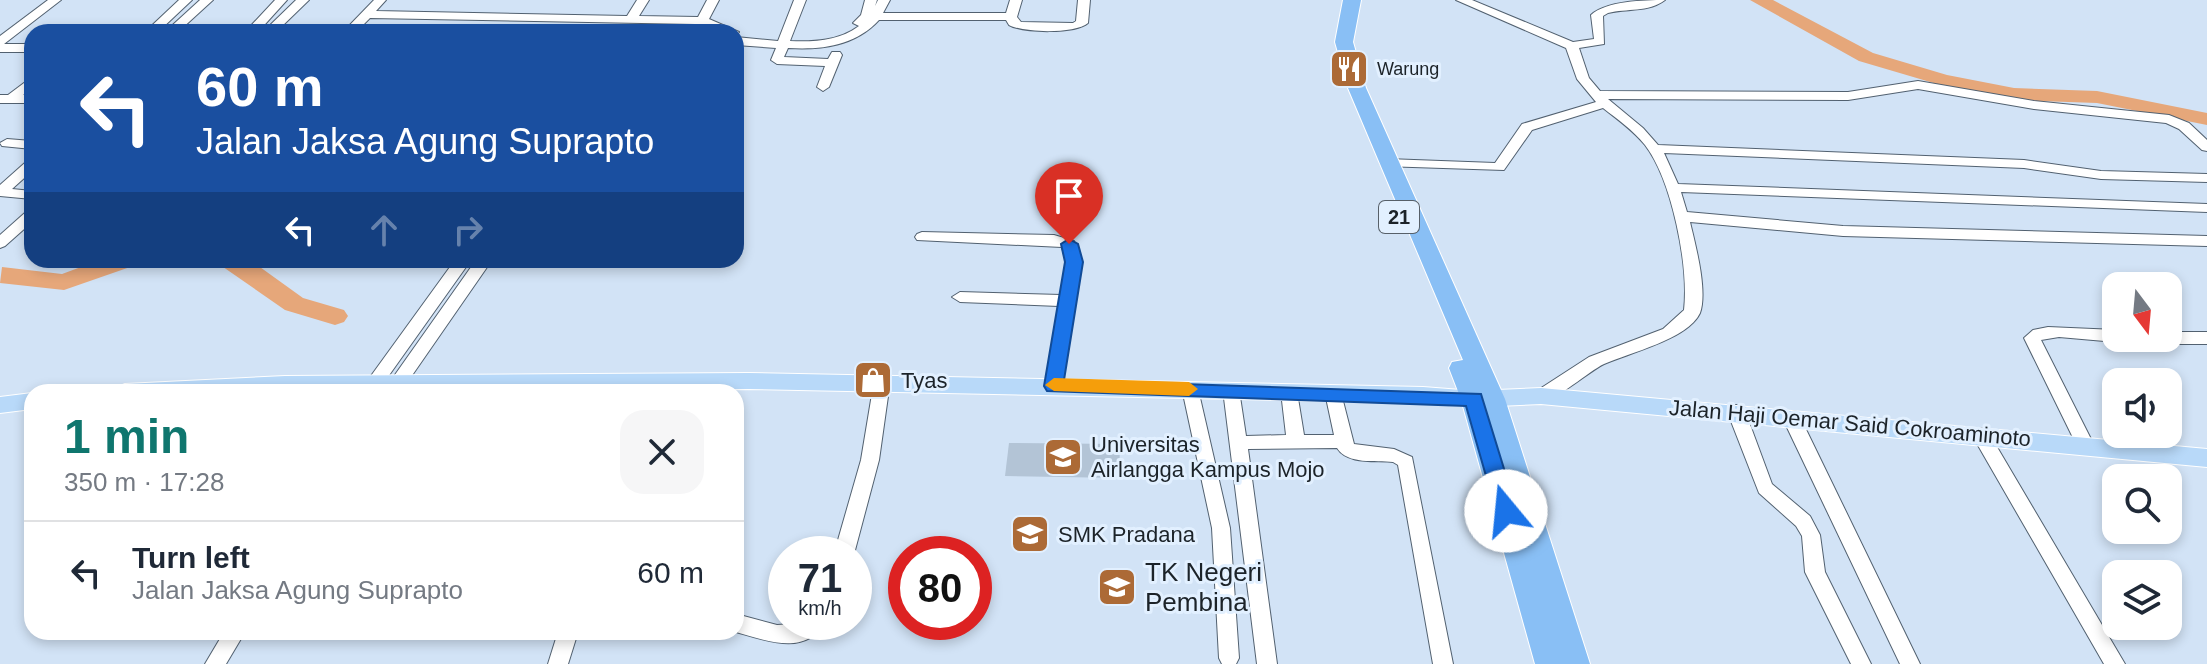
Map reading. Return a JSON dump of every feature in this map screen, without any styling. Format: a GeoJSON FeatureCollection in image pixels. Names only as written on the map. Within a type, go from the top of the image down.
{"type":"FeatureCollection","features":[{"type":"Feature","properties":{"kind":"highway","name":"21"},"geometry":{"type":"LineString","coordinates":[[1340,0],[1332,42],[1338,75],[1407,221],[1483,399],[1575,664]]}},
{"type":"Feature","properties":{"kind":"highway","name":"21"},"geometry":{"type":"LineString","coordinates":[[1352,0],[1344,42],[1360,99],[1407,221]]}},
{"type":"Feature","properties":{"kind":"highway","name":"21"},"geometry":{"type":"LineString","coordinates":[[1483,399],[1484,432],[1550,664]]}},
{"type":"Feature","properties":{"kind":"main road","name":"Jalan Haji Oemar Said Cokroaminoto"},"geometry":{"type":"LineString","coordinates":[[708,384],[882,382],[1483,399],[1541,396],[1736,411],[2207,458]]}},
{"type":"Feature","properties":{"kind":"main road","name":"Jalan Haji Oemar Said Cokroaminoto"},"geometry":{"type":"LineString","coordinates":[[285,384],[410,384]]}},
{"type":"Feature","properties":{"kind":"main road"},"geometry":{"type":"LineString","coordinates":[[0,405],[24,402]]}},
{"type":"Feature","properties":{"kind":"street"},"geometry":{"type":"LineString","coordinates":[[28,24],[55,0]]}},
{"type":"Feature","properties":{"kind":"street"},"geometry":{"type":"LineString","coordinates":[[160,24],[186,0]]}},
{"type":"Feature","properties":{"kind":"street"},"geometry":{"type":"LineString","coordinates":[[180,24],[207,0]]}},
{"type":"Feature","properties":{"kind":"street"},"geometry":{"type":"LineString","coordinates":[[258,24],[281,0],[302,0]]}},
{"type":"Feature","properties":{"kind":"street"},"geometry":{"type":"LineString","coordinates":[[277,24],[302,0]]}},
{"type":"Feature","properties":{"kind":"street"},"geometry":{"type":"LineString","coordinates":[[357,24],[380,0]]}},
{"type":"Feature","properties":{"kind":"street"},"geometry":{"type":"LineString","coordinates":[[631,19],[643,0]]}},
{"type":"Feature","properties":{"kind":"street"},"geometry":{"type":"LineString","coordinates":[[706,24],[713,0]]}},
{"type":"Feature","properties":{"kind":"street"},"geometry":{"type":"LineString","coordinates":[[707,24],[725,0]]}},
{"type":"Feature","properties":{"kind":"street"},"geometry":{"type":"LineString","coordinates":[[800,0],[777,60],[832,63]]}},
{"type":"Feature","properties":{"kind":"street"},"geometry":{"type":"LineString","coordinates":[[744,37],[838,44],[873,24],[871,0]]}},
{"type":"Feature","properties":{"kind":"street"},"geometry":{"type":"LineString","coordinates":[[783,40],[830,35],[858,24],[872,16],[884,0]]}},
{"type":"Feature","properties":{"kind":"street"},"geometry":{"type":"LineString","coordinates":[[1016,0],[1011,17],[1013,23],[1019,26],[1075,27],[1082,23],[1084,0]]}},
{"type":"Feature","properties":{"kind":"street"},"geometry":{"type":"LineString","coordinates":[[1469,1],[1572,46],[1600,41],[1597,15],[1617,2],[1644,7],[1659,0]]}},
{"type":"Feature","properties":{"kind":"street"},"geometry":{"type":"LineString","coordinates":[[367,14],[631,19],[677,24]]}},
{"type":"Feature","properties":{"kind":"street"},"geometry":{"type":"LineString","coordinates":[[872,16],[1011,17]]}},
{"type":"Feature","properties":{"kind":"street"},"geometry":{"type":"LineString","coordinates":[[0,58],[4,46],[24,28]]}},
{"type":"Feature","properties":{"kind":"street"},"geometry":{"type":"LineString","coordinates":[[823,87],[838,44]]}},
{"type":"Feature","properties":{"kind":"street"},"geometry":{"type":"LineString","coordinates":[[4,46],[24,47]]}},
{"type":"Feature","properties":{"kind":"street"},"geometry":{"type":"LineString","coordinates":[[1541,396],[1595,361],[1669,333],[1692,312],[1694,285],[1675,188],[1656,149],[1600,99],[1579,75],[1572,46]]}},
{"type":"Feature","properties":{"kind":"street"},"geometry":{"type":"LineString","coordinates":[[1387,163],[1499,167],[1527,127],[1600,99],[1848,96],[1904,84],[1933,85],[2034,105],[2169,119],[2184,126],[2207,147]]}},
{"type":"Feature","properties":{"kind":"street"},"geometry":{"type":"LineString","coordinates":[[6,99],[24,87]]}},
{"type":"Feature","properties":{"kind":"street"},"geometry":{"type":"LineString","coordinates":[[7,143],[24,144]]}},
{"type":"Feature","properties":{"kind":"street"},"geometry":{"type":"LineString","coordinates":[[1656,149],[2024,164],[2101,175],[2207,178]]}},
{"type":"Feature","properties":{"kind":"street"},"geometry":{"type":"LineString","coordinates":[[3,190],[24,171]]}},
{"type":"Feature","properties":{"kind":"street"},"geometry":{"type":"LineString","coordinates":[[3,190],[24,187]]}},
{"type":"Feature","properties":{"kind":"street"},"geometry":{"type":"LineString","coordinates":[[1675,188],[2207,208]]}},
{"type":"Feature","properties":{"kind":"street"},"geometry":{"type":"LineString","coordinates":[[3,190],[24,194]]}},
{"type":"Feature","properties":{"kind":"street"},"geometry":{"type":"LineString","coordinates":[[1679,216],[1843,231],[2207,241]]}},
{"type":"Feature","properties":{"kind":"street"},"geometry":{"type":"LineString","coordinates":[[0,243],[24,221]]}},
{"type":"Feature","properties":{"kind":"street"},"geometry":{"type":"LineString","coordinates":[[922,237],[1054,240],[1069,244],[1074,262],[1054,386]]}},
{"type":"Feature","properties":{"kind":"street"},"geometry":{"type":"LineString","coordinates":[[374,384],[457,268]]}},
{"type":"Feature","properties":{"kind":"street"},"geometry":{"type":"LineString","coordinates":[[398,383],[478,268]]}},
{"type":"Feature","properties":{"kind":"street"},"geometry":{"type":"LineString","coordinates":[[960,297],[1068,301]]}},
{"type":"Feature","properties":{"kind":"street"},"geometry":{"type":"LineString","coordinates":[[427,311],[447,312]]}},
{"type":"Feature","properties":{"kind":"street"},"geometry":{"type":"LineString","coordinates":[[2085,445],[2032,338],[2037,334],[2055,333],[2102,335]]}},
{"type":"Feature","properties":{"kind":"street"},"geometry":{"type":"LineString","coordinates":[[2182,338],[2207,338]]}},
{"type":"Feature","properties":{"kind":"street"},"geometry":{"type":"LineString","coordinates":[[849,536],[870,460],[882,382]]}},
{"type":"Feature","properties":{"kind":"street"},"geometry":{"type":"LineString","coordinates":[[1190,389],[1221,528],[1229,658]]}},
{"type":"Feature","properties":{"kind":"street"},"geometry":{"type":"LineString","coordinates":[[1231,390],[1267,664]]}},
{"type":"Feature","properties":{"kind":"street"},"geometry":{"type":"LineString","coordinates":[[1289,392],[1296,442]]}},
{"type":"Feature","properties":{"kind":"street"},"geometry":{"type":"LineString","coordinates":[[1333,393],[1342,441],[1352,452],[1397,456],[1406,462],[1443,664]]}},
{"type":"Feature","properties":{"kind":"street"},"geometry":{"type":"LineString","coordinates":[[1736,411],[1765,488],[1803,521],[1811,535],[1815,572],[1861,664]]}},
{"type":"Feature","properties":{"kind":"street"},"geometry":{"type":"LineString","coordinates":[[1791,417],[1910,664]]}},
{"type":"Feature","properties":{"kind":"street"},"geometry":{"type":"LineString","coordinates":[[1981,435],[2115,664]]}},
{"type":"Feature","properties":{"kind":"street"},"geometry":{"type":"LineString","coordinates":[[1239,443],[1342,441]]}},
{"type":"Feature","properties":{"kind":"street"},"geometry":{"type":"LineString","coordinates":[[744,625],[768,632]]}},
{"type":"Feature","properties":{"kind":"street"},"geometry":{"type":"LineString","coordinates":[[215,664],[230,640]]}},
{"type":"Feature","properties":{"kind":"street"},"geometry":{"type":"LineString","coordinates":[[558,664],[566,640]]}},
{"type":"Feature","properties":{"kind":"building"},"geometry":{"type":"Polygon","coordinates":[[[1009,443],[1120,444],[1119,478],[1005,476],[1009,443]]]}},
{"type":"Feature","properties":{"kind":"waterway"},"geometry":{"type":"LineString","coordinates":[[1759,0],[1866,57],[1944,80],[2014,94],[2097,97],[2207,119]]}},
{"type":"Feature","properties":{"kind":"waterway"},"geometry":{"type":"LineString","coordinates":[[2,275],[64,282],[102,268]]}},
{"type":"Feature","properties":{"kind":"waterway"},"geometry":{"type":"LineString","coordinates":[[244,268],[294,304],[335,316]]}},
{"type":"Feature","properties":{"kind":"slow traffic"},"geometry":{"type":"LineString","coordinates":[[1054,385],[1189,389]]}},
{"type":"Feature","properties":{"kind":"place","name":"Warung"},"geometry":{"type":"Point","coordinates":[1349,69]}},
{"type":"Feature","properties":{"kind":"place","name":"Tyas"},"geometry":{"type":"Point","coordinates":[873,380]}},
{"type":"Feature","properties":{"kind":"place","name":"Universitas Airlangga Kampus Mojo"},"geometry":{"type":"Point","coordinates":[1063,457]}},
{"type":"Feature","properties":{"kind":"place","name":"SMK Pradana"},"geometry":{"type":"Point","coordinates":[1030,534]}},
{"type":"Feature","properties":{"kind":"place","name":"TK Negeri Pembina"},"geometry":{"type":"Point","coordinates":[1117,587]}},
{"type":"Feature","properties":{"kind":"route"},"geometry":{"type":"LineString","coordinates":[[1069,244],[1073,249],[1074,262],[1054,386],[1423,395],[1474,399],[1506,511]]}}]}
